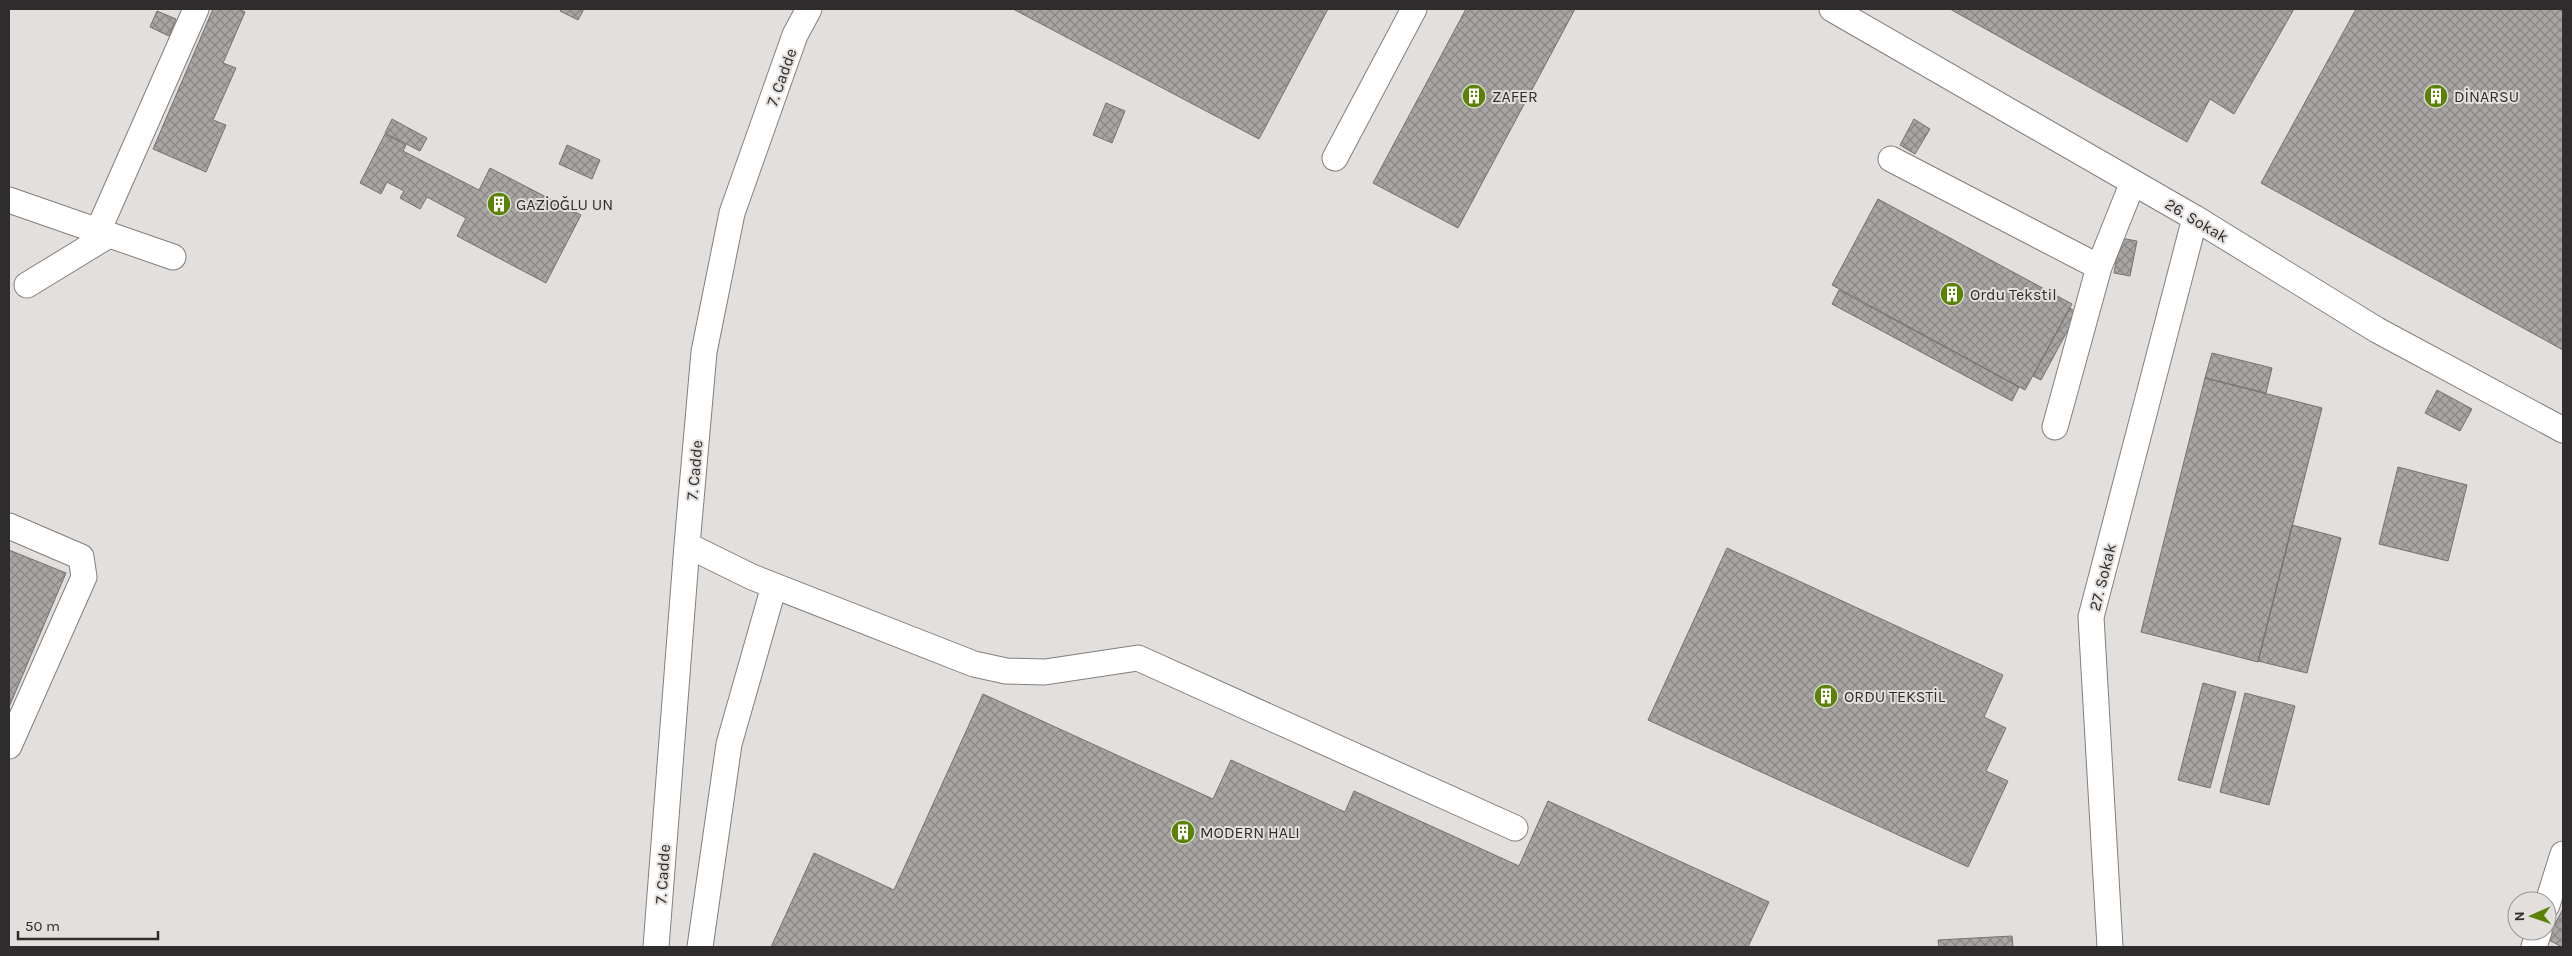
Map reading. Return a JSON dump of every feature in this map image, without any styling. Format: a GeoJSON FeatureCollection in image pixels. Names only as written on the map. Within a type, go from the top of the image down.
{"type":"FeatureCollection","features":[{"type":"Feature","properties":{"kind":"street"},"geometry":{"type":"LineString","coordinates":[[27,285],[103,233],[196,9]]}},
{"type":"Feature","properties":{"kind":"street","name":"7. Cadde"},"geometry":{"type":"LineString","coordinates":[[656,947],[704,352],[732,213],[796,35],[809,9]]}},
{"type":"Feature","properties":{"kind":"street"},"geometry":{"type":"LineString","coordinates":[[1335,158],[1414,9]]}},
{"type":"Feature","properties":{"kind":"street","name":"26. Sokak"},"geometry":{"type":"LineString","coordinates":[[1832,9],[2133,182],[2377,330],[2563,430]]}},
{"type":"Feature","properties":{"kind":"street"},"geometry":{"type":"LineString","coordinates":[[1891,160],[2099,268]]}},
{"type":"Feature","properties":{"kind":"street"},"geometry":{"type":"LineString","coordinates":[[2055,427],[2099,268],[2133,182]]}},
{"type":"Feature","properties":{"kind":"street"},"geometry":{"type":"LineString","coordinates":[[9,200],[173,257]]}},
{"type":"Feature","properties":{"kind":"street","name":"27. Sokak"},"geometry":{"type":"LineString","coordinates":[[2110,947],[2092,617],[2194,218]]}},
{"type":"Feature","properties":{"kind":"street"},"geometry":{"type":"LineString","coordinates":[[9,526],[81,557],[84,577],[9,746]]}},
{"type":"Feature","properties":{"kind":"street"},"geometry":{"type":"LineString","coordinates":[[687,545],[774,586],[974,664],[998,669],[1046,672],[1138,658],[1515,828]]}},
{"type":"Feature","properties":{"kind":"street"},"geometry":{"type":"LineString","coordinates":[[700,947],[729,744],[774,586]]}},
{"type":"Feature","properties":{"kind":"street"},"geometry":{"type":"LineString","coordinates":[[2551,891],[2563,854]]}},
{"type":"Feature","properties":{"kind":"building"},"geometry":{"type":"Polygon","coordinates":[[[213,9],[239,9],[245,12],[223,63],[236,68],[213,120],[226,125],[206,172],[153,149],[213,9]]]}},
{"type":"Feature","properties":{"kind":"building"},"geometry":{"type":"Polygon","coordinates":[[[561,9],[584,9],[578,20],[560,11],[561,9]]]}},
{"type":"Feature","properties":{"kind":"building"},"geometry":{"type":"Polygon","coordinates":[[[1013,9],[1328,9],[1259,139],[1013,9]]]}},
{"type":"Feature","properties":{"kind":"building","name":"ZAFER"},"geometry":{"type":"Polygon","coordinates":[[[1466,9],[1575,9],[1458,228],[1373,183],[1466,9]]]}},
{"type":"Feature","properties":{"kind":"building"},"geometry":{"type":"Polygon","coordinates":[[[1950,9],[2294,9],[2234,114],[2210,99],[2187,142],[1950,9]]]}},
{"type":"Feature","properties":{"kind":"building","name":"DİNARSU"},"geometry":{"type":"Polygon","coordinates":[[[2356,9],[2563,9],[2563,350],[2261,183],[2356,9]]]}},
{"type":"Feature","properties":{"kind":"building"},"geometry":{"type":"Polygon","coordinates":[[[157,11],[176,19],[169,36],[150,27],[157,11]]]}},
{"type":"Feature","properties":{"kind":"building"},"geometry":{"type":"Polygon","coordinates":[[[1106,103],[1125,111],[1112,143],[1093,135],[1106,103]]]}},
{"type":"Feature","properties":{"kind":"building"},"geometry":{"type":"Polygon","coordinates":[[[392,119],[427,138],[420,151],[385,133],[392,119]]]}},
{"type":"Feature","properties":{"kind":"building"},"geometry":{"type":"Polygon","coordinates":[[[1914,119],[1930,129],[1915,154],[1900,145],[1914,119]]]}},
{"type":"Feature","properties":{"kind":"building","name":"GAZİOĞLU UN"},"geometry":{"type":"Polygon","coordinates":[[[385,134],[406,145],[403,151],[479,190],[490,168],[581,215],[546,283],[457,236],[466,218],[427,197],[420,209],[400,198],[404,191],[387,182],[381,194],[360,183],[385,134]]]}},
{"type":"Feature","properties":{"kind":"building"},"geometry":{"type":"Polygon","coordinates":[[[567,145],[600,160],[592,179],[559,164],[567,145]]]}},
{"type":"Feature","properties":{"kind":"building","name":"Ordu Tekstil"},"geometry":{"type":"Polygon","coordinates":[[[1878,199],[2072,304],[2025,390],[1832,285],[1878,199]]]}},
{"type":"Feature","properties":{"kind":"building"},"geometry":{"type":"Polygon","coordinates":[[[2120,238],[2137,241],[2130,276],[2114,273],[2120,238]]]}},
{"type":"Feature","properties":{"kind":"building"},"geometry":{"type":"Polygon","coordinates":[[[1839,290],[2019,387],[2012,401],[1832,304],[1839,290]]]}},
{"type":"Feature","properties":{"kind":"building"},"geometry":{"type":"Polygon","coordinates":[[[2070,308],[2077,313],[2041,380],[2033,376],[2070,308]]]}},
{"type":"Feature","properties":{"kind":"building"},"geometry":{"type":"Polygon","coordinates":[[[2212,353],[2272,368],[2266,393],[2205,378],[2212,353]]]}},
{"type":"Feature","properties":{"kind":"building"},"geometry":{"type":"Polygon","coordinates":[[[2205,378],[2322,408],[2258,662],[2141,632],[2205,378]]]}},
{"type":"Feature","properties":{"kind":"building"},"geometry":{"type":"Polygon","coordinates":[[[2437,390],[2472,409],[2460,431],[2425,413],[2437,390]]]}},
{"type":"Feature","properties":{"kind":"building"},"geometry":{"type":"Polygon","coordinates":[[[2398,467],[2467,485],[2448,561],[2379,544],[2398,467]]]}},
{"type":"Feature","properties":{"kind":"building"},"geometry":{"type":"Polygon","coordinates":[[[2292,525],[2341,538],[2307,673],[2258,661],[2292,525]]]}},
{"type":"Feature","properties":{"kind":"building","name":"ORDU TEKSTİL"},"geometry":{"type":"Polygon","coordinates":[[[1727,548],[2003,675],[1984,717],[2006,728],[1986,771],[2008,781],[1968,867],[1648,720],[1727,548]]]}},
{"type":"Feature","properties":{"kind":"building"},"geometry":{"type":"Polygon","coordinates":[[[9,550],[66,573],[9,707],[9,550]]]}},
{"type":"Feature","properties":{"kind":"building"},"geometry":{"type":"Polygon","coordinates":[[[2203,683],[2236,692],[2210,788],[2178,780],[2203,683]]]}},
{"type":"Feature","properties":{"kind":"building"},"geometry":{"type":"Polygon","coordinates":[[[2245,693],[2295,706],[2269,805],[2220,792],[2245,693]]]}},
{"type":"Feature","properties":{"kind":"building","name":"MODERN HALI"},"geometry":{"type":"Polygon","coordinates":[[[983,694],[1213,799],[1231,760],[1345,812],[1354,791],[1519,866],[1548,801],[1769,902],[1748,947],[771,947],[814,853],[894,890],[983,694]]]}},
{"type":"Feature","properties":{"kind":"building"},"geometry":{"type":"Polygon","coordinates":[[[2563,909],[2563,947],[2551,941],[2557,941],[2557,920],[2563,909]]]}},
{"type":"Feature","properties":{"kind":"building"},"geometry":{"type":"Polygon","coordinates":[[[2012,936],[2013,947],[1939,947],[1938,940],[2012,936]]]}},
{"type":"Feature","properties":{"kind":"place","name":"ZAFER"},"geometry":{"type":"Point","coordinates":[1474,96]}},
{"type":"Feature","properties":{"kind":"place","name":"DİNARSU"},"geometry":{"type":"Point","coordinates":[2436,96]}},
{"type":"Feature","properties":{"kind":"place","name":"GAZİOĞLU UN"},"geometry":{"type":"Point","coordinates":[499,204]}},
{"type":"Feature","properties":{"kind":"place","name":"Ordu Tekstil"},"geometry":{"type":"Point","coordinates":[1952,294]}},
{"type":"Feature","properties":{"kind":"place","name":"ORDU TEKSTİL"},"geometry":{"type":"Point","coordinates":[1826,696]}},
{"type":"Feature","properties":{"kind":"place","name":"MODERN HALI"},"geometry":{"type":"Point","coordinates":[1183,832]}}]}
